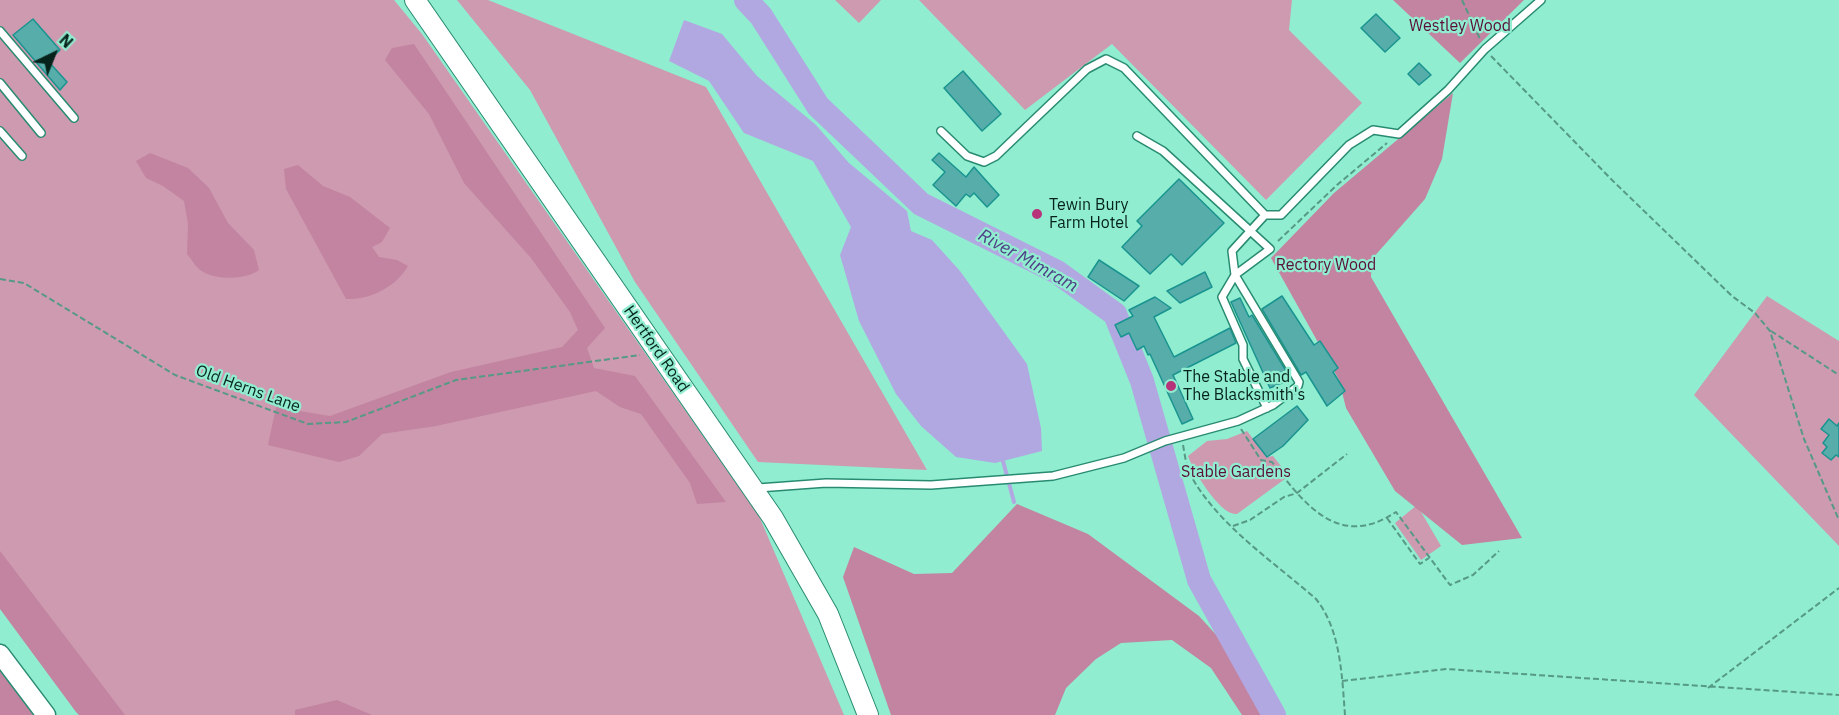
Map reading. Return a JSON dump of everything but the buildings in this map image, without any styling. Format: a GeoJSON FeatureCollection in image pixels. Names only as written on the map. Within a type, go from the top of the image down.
{"type":"FeatureCollection","features":[{"type":"Feature","properties":{"kind":"main road","name":"Hertford Road"},"geometry":{"type":"LineString","coordinates":[[415,0],[657,352],[754,488],[828,614],[868,715]]}},
{"type":"Feature","properties":{"kind":"street"},"geometry":{"type":"LineString","coordinates":[[0,654],[46,715]]}},
{"type":"Feature","properties":{"kind":"lane"},"geometry":{"type":"LineString","coordinates":[[754,488],[826,483],[931,485],[1014,481],[1053,476],[1101,465],[1165,441],[1238,421],[1267,408],[1298,386],[1299,382],[1235,275],[1232,251],[1265,216],[1281,215],[1349,145],[1373,130],[1399,134],[1448,90],[1485,49],[1542,0]]}},
{"type":"Feature","properties":{"kind":"lane"},"geometry":{"type":"LineString","coordinates":[[0,31],[74,118]]}},
{"type":"Feature","properties":{"kind":"lane"},"geometry":{"type":"LineString","coordinates":[[941,131],[967,156],[984,162],[996,156],[1087,69],[1106,59],[1124,68],[1265,216]]}},
{"type":"Feature","properties":{"kind":"lane"},"geometry":{"type":"LineString","coordinates":[[0,83],[42,133]]}},
{"type":"Feature","properties":{"kind":"lane"},"geometry":{"type":"LineString","coordinates":[[0,131],[22,156]]}},
{"type":"Feature","properties":{"kind":"lane"},"geometry":{"type":"LineString","coordinates":[[1137,136],[1163,150],[1248,232],[1270,249],[1235,275],[1222,297],[1243,345],[1243,359],[1267,408]]}},
{"type":"Feature","properties":{"kind":"path"},"geometry":{"type":"LineString","coordinates":[[1462,0],[1485,49],[1612,180],[1732,296],[1755,313],[1770,331],[1839,375]]}},
{"type":"Feature","properties":{"kind":"path"},"geometry":{"type":"LineString","coordinates":[[1270,249],[1337,185],[1399,134]]}},
{"type":"Feature","properties":{"kind":"path","name":"Old Herns Lane"},"geometry":{"type":"LineString","coordinates":[[0,279],[24,283],[175,375],[308,424],[346,422],[456,380],[657,352]]}},
{"type":"Feature","properties":{"kind":"path"},"geometry":{"type":"LineString","coordinates":[[1770,331],[1804,439],[1839,520]]}},
{"type":"Feature","properties":{"kind":"path"},"geometry":{"type":"LineString","coordinates":[[1238,421],[1246,439],[1261,460],[1272,462],[1297,493],[1321,514],[1346,526],[1369,526],[1396,512],[1450,585],[1473,574],[1499,551]]}},
{"type":"Feature","properties":{"kind":"path"},"geometry":{"type":"LineString","coordinates":[[1182,437],[1191,476],[1233,526],[1316,599],[1327,612],[1342,681],[1345,715]]}},
{"type":"Feature","properties":{"kind":"path"},"geometry":{"type":"LineString","coordinates":[[1233,526],[1250,520],[1284,497],[1297,493],[1347,454]]}},
{"type":"Feature","properties":{"kind":"path"},"geometry":{"type":"LineString","coordinates":[[1387,518],[1420,564],[1430,558]]}},
{"type":"Feature","properties":{"kind":"path"},"geometry":{"type":"LineString","coordinates":[[1708,688],[1839,588]]}},
{"type":"Feature","properties":{"kind":"path"},"geometry":{"type":"LineString","coordinates":[[1342,681],[1446,669],[1839,695]]}},
{"type":"Feature","properties":{"kind":"green space"},"geometry":{"type":"Polygon","coordinates":[[[0,0],[394,0],[422,34],[759,516],[844,715],[113,715],[0,567],[0,0]]]}},
{"type":"Feature","properties":{"kind":"green space"},"geometry":{"type":"Polygon","coordinates":[[[457,0],[488,0],[706,87],[927,470],[758,462],[635,282],[530,90],[457,0]]]}},
{"type":"Feature","properties":{"kind":"green space"},"geometry":{"type":"Polygon","coordinates":[[[835,0],[881,0],[859,23],[835,0]]]}},
{"type":"Feature","properties":{"kind":"green space"},"geometry":{"type":"Polygon","coordinates":[[[919,0],[1292,0],[1289,30],[1362,103],[1266,200],[1112,44],[1025,110],[919,0]]]}},
{"type":"Feature","properties":{"kind":"green space","name":"Westley Wood"},"geometry":{"type":"Polygon","coordinates":[[[1393,0],[1524,0],[1460,63],[1393,0]]]}},
{"type":"Feature","properties":{"kind":"green space"},"geometry":{"type":"Polygon","coordinates":[[[414,44],[605,328],[587,348],[594,368],[635,376],[726,502],[697,504],[690,483],[641,414],[620,407],[596,391],[436,426],[382,434],[359,456],[339,462],[268,445],[276,407],[330,416],[451,372],[562,347],[578,330],[570,312],[531,258],[464,183],[429,114],[385,60],[392,48],[414,44]]]}},
{"type":"Feature","properties":{"kind":"green space","name":"Rectory Wood"},"geometry":{"type":"Polygon","coordinates":[[[1453,93],[1442,159],[1425,199],[1372,259],[1371,277],[1522,538],[1462,545],[1395,491],[1346,408],[1339,380],[1271,258],[1334,193],[1453,93]]]}},
{"type":"Feature","properties":{"kind":"green space"},"geometry":{"type":"Polygon","coordinates":[[[150,153],[188,168],[209,188],[228,223],[254,250],[259,270],[246,276],[229,278],[212,276],[197,267],[187,254],[188,224],[184,201],[163,186],[146,178],[136,161],[150,153]]]}},
{"type":"Feature","properties":{"kind":"green space"},"geometry":{"type":"Polygon","coordinates":[[[298,165],[323,186],[350,197],[390,228],[382,242],[372,247],[379,257],[397,260],[408,266],[397,280],[373,295],[346,299],[286,189],[284,169],[298,165]]]}},
{"type":"Feature","properties":{"kind":"green space"},"geometry":{"type":"Polygon","coordinates":[[[1767,296],[1839,341],[1839,546],[1694,395],[1767,296]]]}},
{"type":"Feature","properties":{"kind":"green space","name":"Stable Gardens"},"geometry":{"type":"Polygon","coordinates":[[[1247,431],[1267,457],[1273,456],[1289,476],[1237,514],[1230,513],[1215,500],[1201,481],[1188,456],[1207,441],[1227,439],[1247,431]]]}},
{"type":"Feature","properties":{"kind":"green space"},"geometry":{"type":"Polygon","coordinates":[[[1017,504],[1088,534],[1199,616],[1273,697],[1283,715],[1242,715],[1211,668],[1172,640],[1121,643],[1096,659],[1066,688],[1055,715],[891,715],[843,577],[854,547],[914,574],[952,573],[1017,504]]]}},
{"type":"Feature","properties":{"kind":"green space"},"geometry":{"type":"Polygon","coordinates":[[[1417,505],[1441,546],[1421,560],[1395,523],[1417,505]]]}},
{"type":"Feature","properties":{"kind":"green space"},"geometry":{"type":"Polygon","coordinates":[[[0,551],[125,715],[79,715],[76,712],[0,609],[0,551]]]}},
{"type":"Feature","properties":{"kind":"green space"},"geometry":{"type":"Polygon","coordinates":[[[0,671],[34,715],[0,715],[0,671]]]}},
{"type":"Feature","properties":{"kind":"green space"},"geometry":{"type":"Polygon","coordinates":[[[337,700],[372,715],[295,715],[295,710],[337,700]]]}},
{"type":"Feature","properties":{"kind":"shaded area"},"geometry":{"type":"Polygon","coordinates":[[[684,20],[722,34],[757,76],[816,125],[849,163],[907,211],[911,231],[932,240],[960,271],[1027,364],[1041,428],[1042,451],[995,463],[956,457],[921,426],[896,394],[859,321],[840,255],[851,227],[813,161],[744,133],[709,81],[669,61],[684,20]]]}},
{"type":"Feature","properties":{"kind":"waterway","name":"River Mimram"},"geometry":{"type":"LineString","coordinates":[[746,0],[761,16],[818,106],[921,204],[1057,272],[1115,314],[1142,381],[1199,580],[1274,715]]}},
{"type":"Feature","properties":{"kind":"waterway"},"geometry":{"type":"LineString","coordinates":[[1003,461],[1014,502]]}},
{"type":"Feature","properties":{"kind":"place","name":"Tewin Bury Farm Hotel"},"geometry":{"type":"Point","coordinates":[1037,214]}},
{"type":"Feature","properties":{"kind":"place","name":"The Stable and The Blacksmith's"},"geometry":{"type":"Point","coordinates":[1171,386]}}]}
